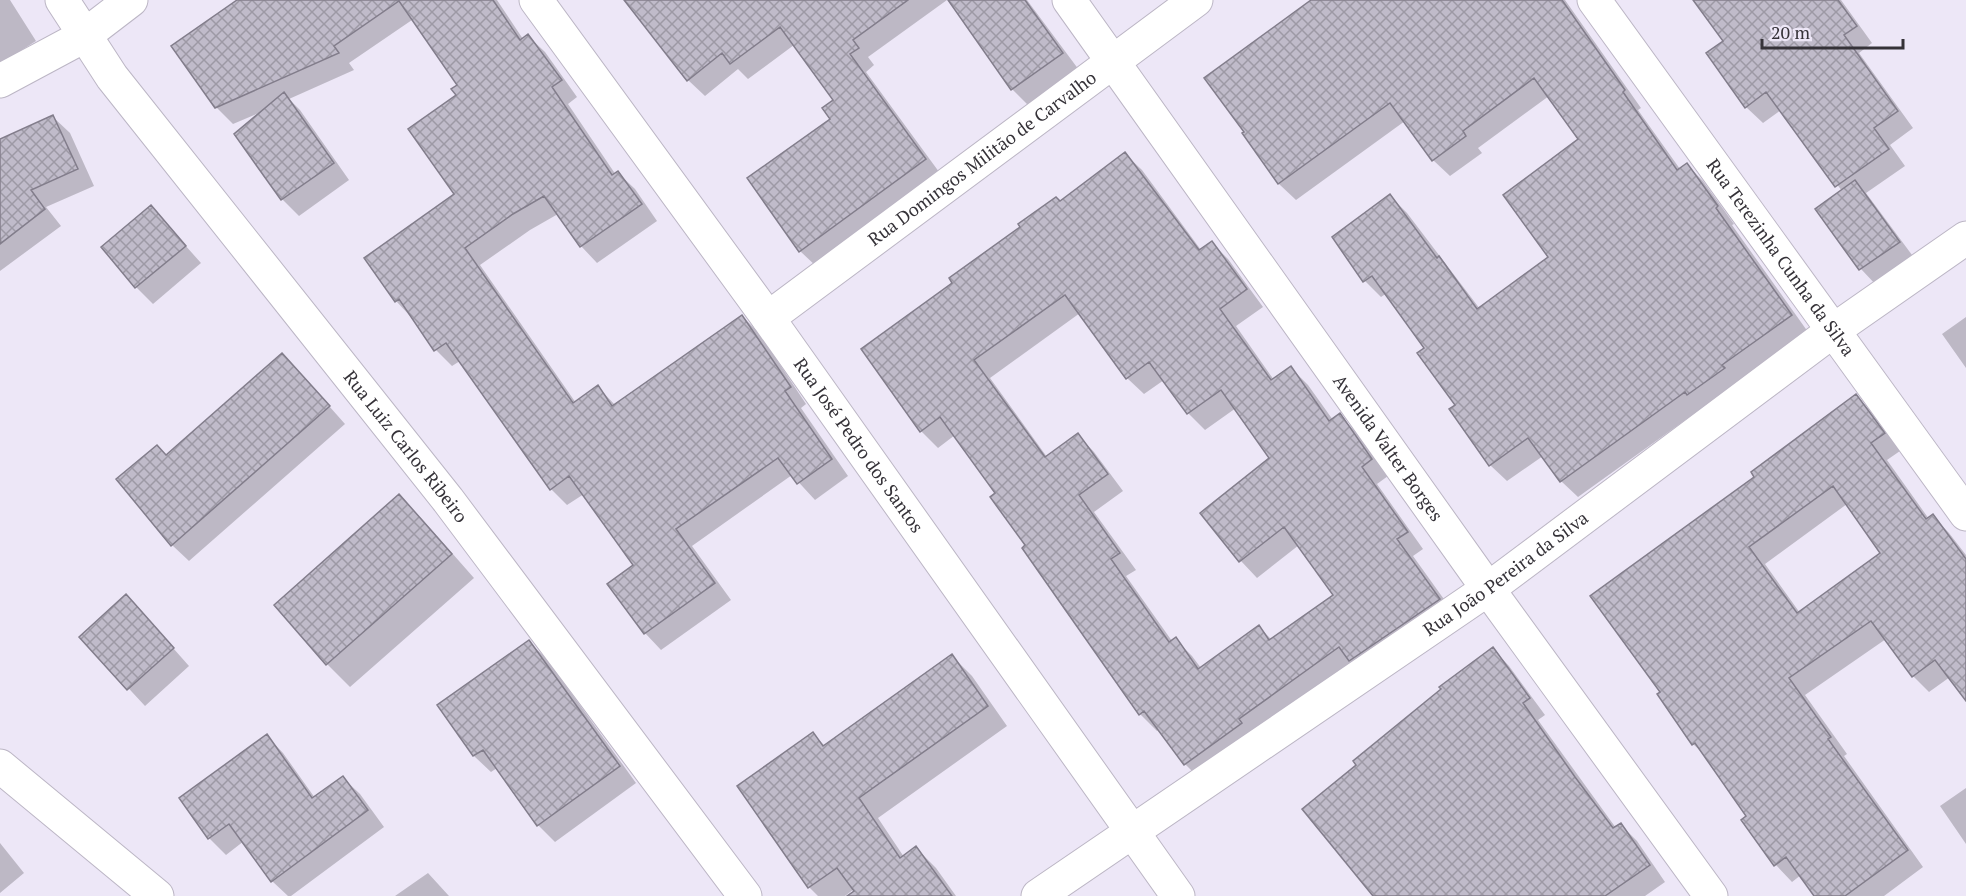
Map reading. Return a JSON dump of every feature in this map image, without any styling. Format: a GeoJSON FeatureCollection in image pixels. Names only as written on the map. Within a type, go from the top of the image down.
{"type":"FeatureCollection","features":[{"type":"Feature","properties":{"kind":"street","name":"Rua Luiz Carlos Ribeiro"},"geometry":{"type":"LineString","coordinates":[[62,0],[112,77],[448,500],[745,896]]}},
{"type":"Feature","properties":{"kind":"street"},"geometry":{"type":"LineString","coordinates":[[0,81],[84,36],[131,0]]}},
{"type":"Feature","properties":{"kind":"street","name":"Rua José Pedro dos Santos"},"geometry":{"type":"LineString","coordinates":[[536,0],[768,318],[1178,896]]}},
{"type":"Feature","properties":{"kind":"street","name":"Avenida Valter Borges"},"geometry":{"type":"LineString","coordinates":[[1069,0],[1488,589],[1711,896]]}},
{"type":"Feature","properties":{"kind":"street","name":"Rua Domingos Militão de Carvalho"},"geometry":{"type":"LineString","coordinates":[[768,318],[1196,0]]}},
{"type":"Feature","properties":{"kind":"street","name":"Rua Terezinha Cunha da Silva"},"geometry":{"type":"LineString","coordinates":[[1594,0],[1966,514]]}},
{"type":"Feature","properties":{"kind":"street","name":"Rua João Pereira da Silva"},"geometry":{"type":"LineString","coordinates":[[1038,896],[1488,589],[1834,330],[1966,238]]}},
{"type":"Feature","properties":{"kind":"street"},"geometry":{"type":"LineString","coordinates":[[0,766],[158,896]]}},
{"type":"Feature","properties":{"kind":"building"},"geometry":{"type":"Polygon","coordinates":[[[237,0],[493,0],[520,40],[528,34],[562,80],[552,87],[612,175],[618,171],[642,204],[580,247],[544,196],[513,214],[465,248],[573,403],[598,385],[612,406],[742,315],[791,387],[785,391],[832,459],[797,484],[778,458],[676,529],[715,583],[644,634],[607,584],[633,565],[569,476],[550,490],[446,343],[434,351],[399,299],[395,302],[364,258],[454,194],[408,129],[456,95],[451,89],[457,85],[399,1],[334,46],[339,53],[215,108],[171,46],[237,0]]]}},
{"type":"Feature","properties":{"kind":"building"},"geometry":{"type":"Polygon","coordinates":[[[624,0],[908,0],[853,40],[859,48],[850,54],[926,159],[799,252],[747,178],[830,119],[822,108],[833,100],[780,27],[730,64],[722,53],[687,81],[624,0]]]}},
{"type":"Feature","properties":{"kind":"building"},"geometry":{"type":"Polygon","coordinates":[[[948,0],[1025,0],[1063,53],[1011,90],[948,0]]]}},
{"type":"Feature","properties":{"kind":"building"},"geometry":{"type":"Polygon","coordinates":[[[1311,0],[1562,0],[1677,170],[1687,163],[1792,315],[1722,365],[1725,368],[1687,395],[1685,392],[1560,482],[1528,438],[1489,466],[1449,409],[1455,405],[1417,353],[1424,348],[1372,276],[1363,282],[1332,237],[1390,194],[1477,309],[1548,257],[1503,195],[1578,139],[1534,78],[1463,131],[1466,136],[1432,161],[1390,103],[1278,184],[1242,133],[1244,132],[1204,78],[1311,0]]]}},
{"type":"Feature","properties":{"kind":"building"},"geometry":{"type":"Polygon","coordinates":[[[1693,0],[1838,0],[1857,26],[1844,35],[1898,111],[1874,128],[1889,149],[1835,187],[1766,92],[1745,108],[1706,53],[1723,41],[1693,0]]]}},
{"type":"Feature","properties":{"kind":"building"},"geometry":{"type":"Polygon","coordinates":[[[284,92],[334,163],[281,200],[234,134],[284,92]]]}},
{"type":"Feature","properties":{"kind":"building"},"geometry":{"type":"Polygon","coordinates":[[[53,115],[78,169],[31,190],[45,209],[0,244],[0,139],[53,115]]]}},
{"type":"Feature","properties":{"kind":"building"},"geometry":{"type":"Polygon","coordinates":[[[1125,152],[1199,250],[1212,241],[1247,289],[1220,309],[1271,380],[1291,366],[1329,421],[1340,413],[1372,459],[1362,467],[1408,532],[1397,539],[1440,599],[1349,661],[1339,647],[1239,719],[1242,723],[1184,765],[1144,711],[1139,715],[1022,548],[1025,545],[990,497],[995,493],[940,417],[920,432],[861,349],[952,283],[949,278],[1020,227],[1018,224],[1056,197],[1060,201],[1125,152]],[[1065,295],[974,360],[1045,457],[1078,433],[1108,474],[1079,495],[1120,553],[1111,559],[1169,642],[1176,637],[1198,669],[1259,625],[1269,640],[1333,595],[1284,527],[1239,562],[1200,513],[1269,458],[1221,390],[1187,414],[1149,362],[1126,379],[1065,295]]]}},
{"type":"Feature","properties":{"kind":"building"},"geometry":{"type":"Polygon","coordinates":[[[1855,180],[1900,242],[1859,270],[1815,209],[1855,180]]]}},
{"type":"Feature","properties":{"kind":"building"},"geometry":{"type":"Polygon","coordinates":[[[151,205],[186,246],[135,288],[101,247],[151,205]]]}},
{"type":"Feature","properties":{"kind":"building"},"geometry":{"type":"Polygon","coordinates":[[[282,353],[330,406],[171,546],[116,479],[157,445],[166,455],[282,353]]]}},
{"type":"Feature","properties":{"kind":"building"},"geometry":{"type":"Polygon","coordinates":[[[1856,394],[1885,433],[1871,443],[1926,519],[1933,514],[1966,559],[1966,701],[1935,660],[1912,677],[1871,621],[1789,678],[1831,737],[1828,739],[1908,850],[1845,896],[1814,896],[1786,857],[1774,866],[1741,820],[1746,816],[1695,743],[1692,745],[1657,694],[1660,692],[1590,596],[1754,477],[1751,472],[1856,394]],[[1833,486],[1749,547],[1797,613],[1880,553],[1833,486]]]}},
{"type":"Feature","properties":{"kind":"building"},"geometry":{"type":"Polygon","coordinates":[[[399,494],[452,554],[326,665],[274,605],[399,494]]]}},
{"type":"Feature","properties":{"kind":"building"},"geometry":{"type":"Polygon","coordinates":[[[126,594],[174,648],[127,690],[79,637],[126,594]]]}},
{"type":"Feature","properties":{"kind":"building"},"geometry":{"type":"Polygon","coordinates":[[[529,640],[620,766],[537,826],[483,750],[473,756],[437,705],[529,640]]]}},
{"type":"Feature","properties":{"kind":"building"},"geometry":{"type":"Polygon","coordinates":[[[1493,647],[1530,698],[1523,703],[1575,777],[1613,828],[1621,823],[1650,865],[1605,896],[1373,896],[1302,809],[1356,765],[1353,761],[1441,689],[1439,687],[1493,647]]]}},
{"type":"Feature","properties":{"kind":"building"},"geometry":{"type":"Polygon","coordinates":[[[952,654],[988,706],[859,798],[900,858],[916,846],[952,896],[847,896],[854,891],[837,868],[808,888],[737,786],[813,732],[823,746],[952,654]]]}},
{"type":"Feature","properties":{"kind":"building"},"geometry":{"type":"Polygon","coordinates":[[[267,734],[312,798],[343,776],[368,810],[271,882],[229,824],[208,839],[179,798],[267,734]]]}}]}
